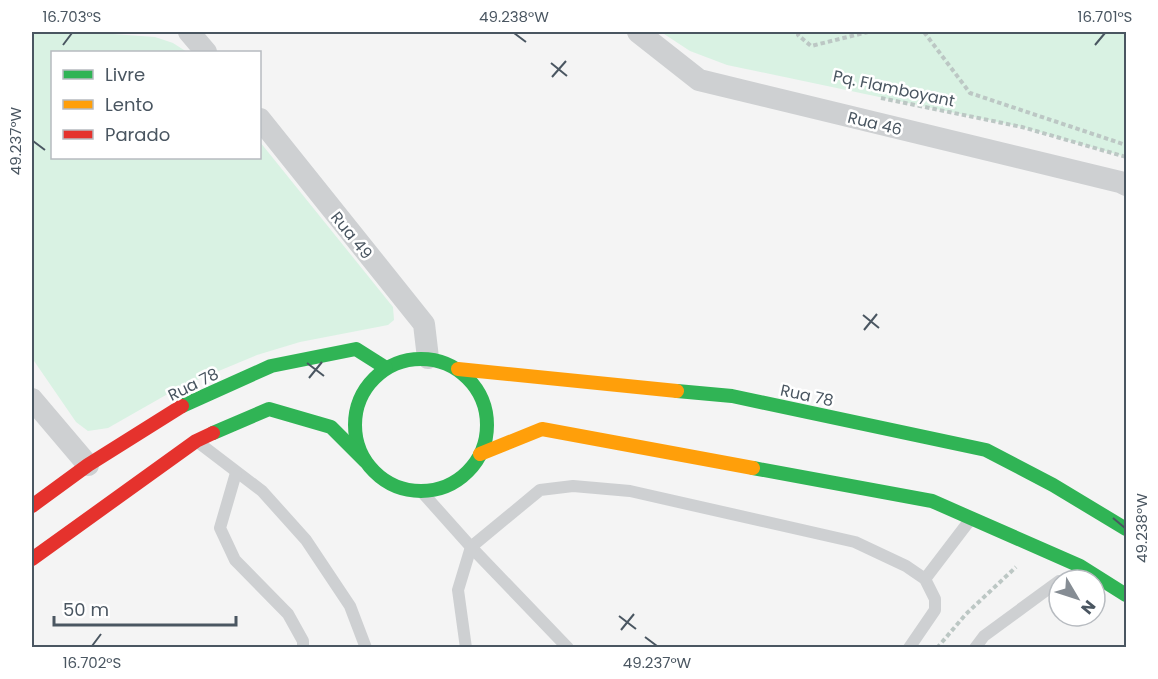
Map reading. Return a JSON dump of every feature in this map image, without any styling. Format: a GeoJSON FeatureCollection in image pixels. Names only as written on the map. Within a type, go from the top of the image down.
{"type":"FeatureCollection","features":[{"type":"Feature","properties":{"kind":"main road","name":"Rua 78"},"geometry":{"type":"LineString","coordinates":[[32,507],[88,465],[188,402],[271,366],[356,349],[386,368]]}},
{"type":"Feature","properties":{"kind":"main road"},"geometry":{"type":"LineString","coordinates":[[32,559],[196,441],[269,409],[331,428],[381,477],[400,487],[422,491],[439,488],[456,481],[470,469],[480,454],[486,436],[487,417],[482,398],[472,382],[458,369],[428,358],[406,360],[386,368],[370,383],[360,401],[355,422],[357,442],[366,462]]}},
{"type":"Feature","properties":{"kind":"main road","name":"Rua 78"},"geometry":{"type":"LineString","coordinates":[[458,369],[732,396],[986,450],[1053,484],[1126,529]]}},
{"type":"Feature","properties":{"kind":"main road"},"geometry":{"type":"LineString","coordinates":[[480,454],[542,429],[932,501],[1080,566],[1126,595]]}},
{"type":"Feature","properties":{"kind":"street"},"geometry":{"type":"LineString","coordinates":[[189,32],[205,51]]}},
{"type":"Feature","properties":{"kind":"street","name":"Rua 46"},"geometry":{"type":"LineString","coordinates":[[638,32],[699,80],[1126,185]]}},
{"type":"Feature","properties":{"kind":"street","name":"Rua 49"},"geometry":{"type":"LineString","coordinates":[[261,120],[424,324],[428,358]]}},
{"type":"Feature","properties":{"kind":"street"},"geometry":{"type":"LineString","coordinates":[[32,399],[88,465]]}},
{"type":"Feature","properties":{"kind":"lane"},"geometry":{"type":"LineString","coordinates":[[196,441],[262,491],[306,540],[350,606],[366,648]]}},
{"type":"Feature","properties":{"kind":"lane"},"geometry":{"type":"LineString","coordinates":[[236,473],[220,528],[235,560],[288,614],[303,641],[303,648]]}},
{"type":"Feature","properties":{"kind":"lane"},"geometry":{"type":"LineString","coordinates":[[466,648],[458,590],[471,547],[540,490],[573,486],[630,491],[855,543],[906,566],[925,579],[935,599],[935,610],[909,648]]}},
{"type":"Feature","properties":{"kind":"lane"},"geometry":{"type":"LineString","coordinates":[[422,491],[471,547],[568,648]]}},
{"type":"Feature","properties":{"kind":"lane"},"geometry":{"type":"LineString","coordinates":[[925,579],[972,518]]}},
{"type":"Feature","properties":{"kind":"lane"},"geometry":{"type":"LineString","coordinates":[[975,648],[984,636],[1047,590]]}},
{"type":"Feature","properties":{"kind":"path"},"geometry":{"type":"LineString","coordinates":[[799,32],[798,35],[811,46],[868,32]]}},
{"type":"Feature","properties":{"kind":"path"},"geometry":{"type":"LineString","coordinates":[[924,32],[970,93],[1126,145]]}},
{"type":"Feature","properties":{"kind":"path","name":"Pq. Flamboyant"},"geometry":{"type":"LineString","coordinates":[[875,96],[1023,127],[1126,157]]}},
{"type":"Feature","properties":{"kind":"path"},"geometry":{"type":"LineString","coordinates":[[937,648],[966,614],[1037,547]]}},
{"type":"Feature","properties":{"kind":"green space"},"geometry":{"type":"Polygon","coordinates":[[[32,32],[85,32],[155,37],[173,43],[185,51],[51,51],[51,159],[261,159],[261,143],[393,307],[394,320],[388,325],[300,342],[257,355],[180,387],[108,428],[88,431],[76,422],[32,358],[32,32]]]}},
{"type":"Feature","properties":{"kind":"green space"},"geometry":{"type":"Polygon","coordinates":[[[661,32],[1126,32],[1126,157],[1022,127],[727,65],[690,51],[661,32]]]}},
{"type":"Feature","properties":{"kind":"traffic: fast"},"geometry":{"type":"LineString","coordinates":[[182,406],[271,366],[356,349],[386,368]]}},
{"type":"Feature","properties":{"kind":"traffic: fast"},"geometry":{"type":"LineString","coordinates":[[421,359],[446,364],[467,379],[482,400],[487,425],[482,450],[467,471],[446,486],[421,491],[396,486],[375,471],[360,450],[355,425],[360,400],[375,379],[396,364],[421,359]]}},
{"type":"Feature","properties":{"kind":"traffic: fast"},"geometry":{"type":"LineString","coordinates":[[677,391],[732,396],[986,450],[1053,485],[1126,529]]}},
{"type":"Feature","properties":{"kind":"traffic: fast"},"geometry":{"type":"LineString","coordinates":[[213,433],[269,409],[331,427],[365,461]]}},
{"type":"Feature","properties":{"kind":"traffic: fast"},"geometry":{"type":"LineString","coordinates":[[753,468],[932,501],[1080,566],[1126,595]]}},
{"type":"Feature","properties":{"kind":"traffic: slow"},"geometry":{"type":"LineString","coordinates":[[458,369],[677,391]]}},
{"type":"Feature","properties":{"kind":"traffic: slow"},"geometry":{"type":"LineString","coordinates":[[480,454],[542,429],[753,468]]}},
{"type":"Feature","properties":{"kind":"traffic: jam"},"geometry":{"type":"LineString","coordinates":[[32,506],[88,465],[182,406]]}},
{"type":"Feature","properties":{"kind":"traffic: jam"},"geometry":{"type":"LineString","coordinates":[[32,559],[196,441],[213,433]]}}]}
